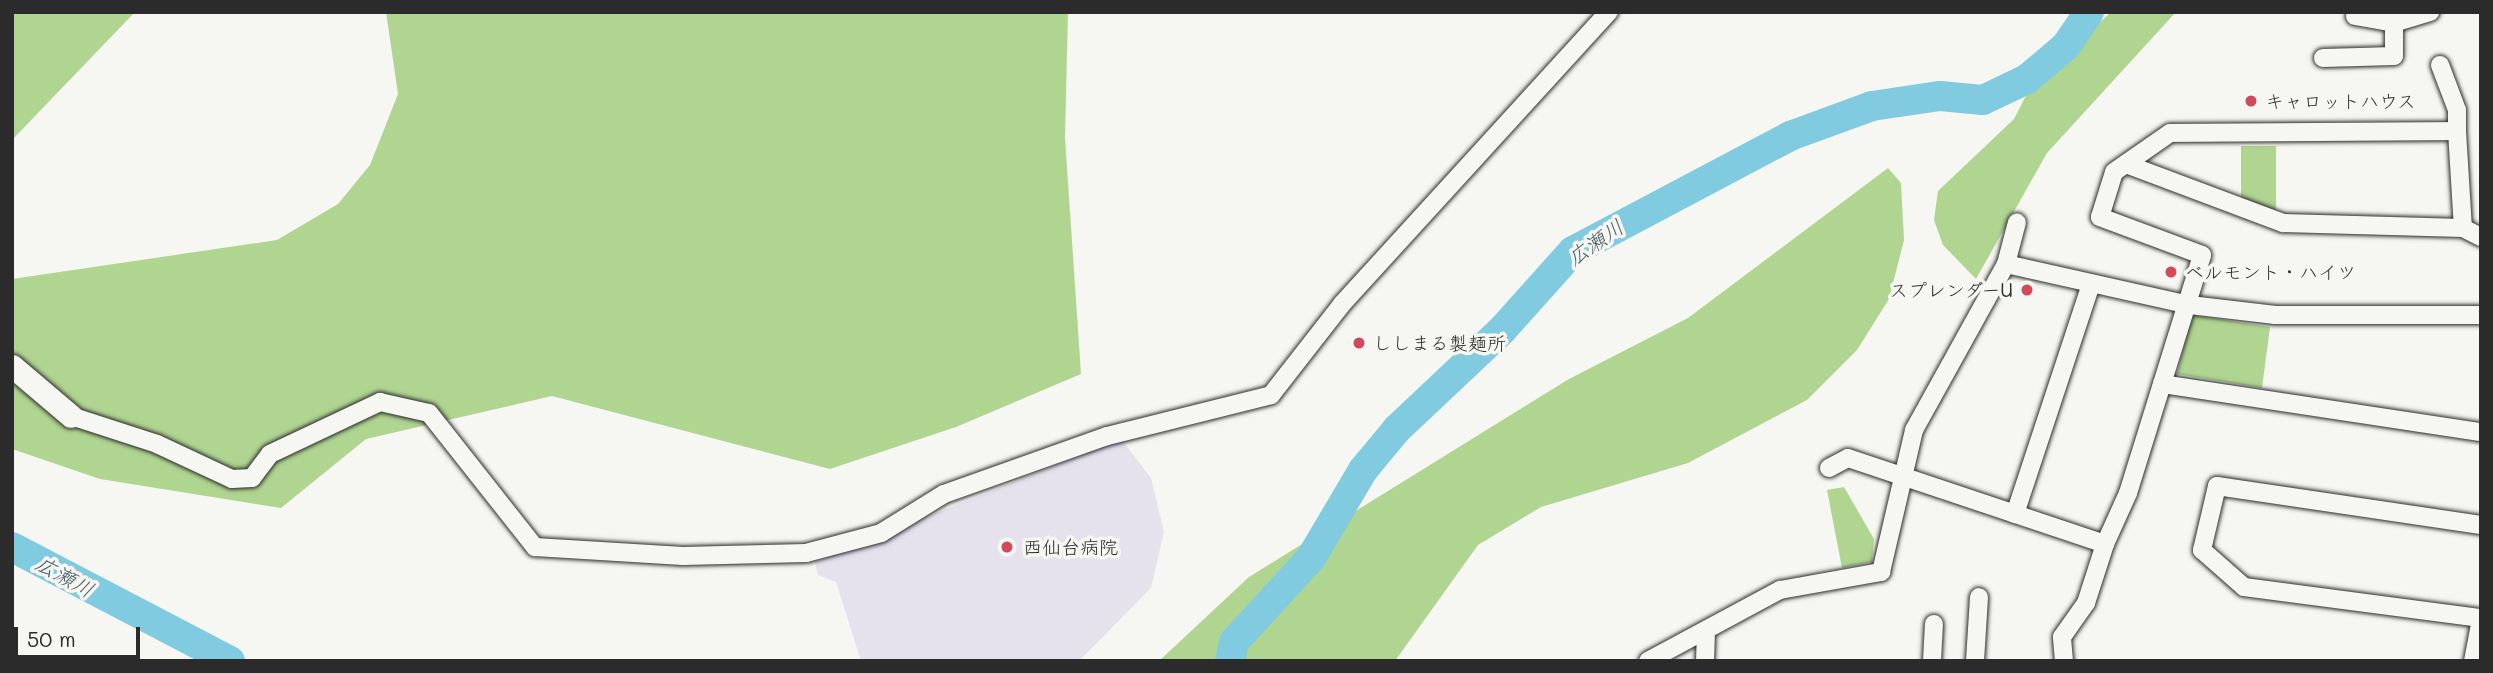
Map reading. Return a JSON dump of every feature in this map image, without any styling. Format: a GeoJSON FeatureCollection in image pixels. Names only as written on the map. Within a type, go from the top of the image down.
{"type":"FeatureCollection","features":[{"type":"Feature","properties":{"kind":"street"},"geometry":{"type":"LineString","coordinates":[[12,366],[71,416],[157,444],[232,479],[252,478],[270,454],[380,402],[429,413],[463,464],[535,547],[683,556],[806,553],[881,533],[944,494],[1107,436],[1271,395],[1342,304],[1609,12]]}},
{"type":"Feature","properties":{"kind":"street"},"geometry":{"type":"LineString","coordinates":[[2355,16],[2394,23],[2430,12]]}},
{"type":"Feature","properties":{"kind":"street"},"geometry":{"type":"LineString","coordinates":[[2323,58],[2394,57],[2394,23]]}},
{"type":"Feature","properties":{"kind":"street"},"geometry":{"type":"LineString","coordinates":[[2440,65],[2457,110],[2463,228]]}},
{"type":"Feature","properties":{"kind":"street"},"geometry":{"type":"LineString","coordinates":[[2064,661],[2062,637],[2087,603],[2105,544],[2190,305],[2202,255],[2100,217],[2114,172],[2170,133],[2457,131]]}},
{"type":"Feature","properties":{"kind":"street"},"geometry":{"type":"LineString","coordinates":[[2126,164],[2283,223],[2463,228],[2481,237]]}},
{"type":"Feature","properties":{"kind":"street"},"geometry":{"type":"LineString","coordinates":[[1647,661],[1780,590],[1881,572],[1900,498],[1900,473],[1928,400],[2006,264],[2017,222]]}},
{"type":"Feature","properties":{"kind":"street"},"geometry":{"type":"LineString","coordinates":[[2006,264],[2190,305],[2275,315],[2481,315]]}},
{"type":"Feature","properties":{"kind":"street"},"geometry":{"type":"LineString","coordinates":[[2015,514],[2091,284]]}},
{"type":"Feature","properties":{"kind":"street"},"geometry":{"type":"LineString","coordinates":[[2162,384],[2481,432]]}},
{"type":"Feature","properties":{"kind":"street"},"geometry":{"type":"LineString","coordinates":[[1829,468],[1848,458],[1900,473],[2105,544]]}},
{"type":"Feature","properties":{"kind":"street"},"geometry":{"type":"LineString","coordinates":[[2473,661],[2481,618],[2245,587],[2202,550],[2217,486],[2481,525]]}},
{"type":"Feature","properties":{"kind":"street"},"geometry":{"type":"LineString","coordinates":[[1975,661],[1979,597]]}},
{"type":"Feature","properties":{"kind":"street"},"geometry":{"type":"LineString","coordinates":[[1932,661],[1934,624]]}},
{"type":"Feature","properties":{"kind":"street"},"geometry":{"type":"LineString","coordinates":[[1705,661],[1706,630]]}},
{"type":"Feature","properties":{"kind":"shaded area","name":"西仙台病院"},"geometry":{"type":"Polygon","coordinates":[[[1121,439],[1151,478],[1164,532],[1151,588],[1079,661],[861,661],[836,582],[818,575],[815,562],[1121,439]]]}},
{"type":"Feature","properties":{"kind":"green space"},"geometry":{"type":"Polygon","coordinates":[[[12,12],[135,12],[12,140],[12,12]]]}},
{"type":"Feature","properties":{"kind":"green space"},"geometry":{"type":"Polygon","coordinates":[[[386,12],[1068,12],[1065,138],[1081,374],[956,427],[830,469],[552,396],[366,439],[281,508],[100,479],[12,449],[12,279],[277,240],[338,204],[370,165],[398,94],[386,12]]]}},
{"type":"Feature","properties":{"kind":"green space"},"geometry":{"type":"Polygon","coordinates":[[[2111,12],[2176,12],[2047,153],[1976,279],[1943,245],[1934,220],[1938,191],[2014,119],[2031,86],[2111,12]]]}},
{"type":"Feature","properties":{"kind":"green space"},"geometry":{"type":"Polygon","coordinates":[[[2241,146],[2276,146],[2276,213],[2241,201],[2241,146]]]}},
{"type":"Feature","properties":{"kind":"green space"},"geometry":{"type":"Polygon","coordinates":[[[1888,168],[1901,183],[1904,240],[1889,299],[1857,350],[1807,400],[1688,463],[1541,507],[1478,545],[1395,661],[1159,661],[1249,577],[1569,379],[1688,318],[1888,168]]]}},
{"type":"Feature","properties":{"kind":"green space"},"geometry":{"type":"Polygon","coordinates":[[[2192,315],[2270,327],[2262,388],[2177,374],[2192,315]]]}},
{"type":"Feature","properties":{"kind":"green space"},"geometry":{"type":"Polygon","coordinates":[[[1844,487],[1874,539],[1872,562],[1842,568],[1827,490],[1844,487]]]}},
{"type":"Feature","properties":{"kind":"waterway","name":"広瀬川"},"geometry":{"type":"LineString","coordinates":[[1230,661],[1234,642],[1311,558],[1363,470],[1397,429],[1502,330],[1573,251],[1790,136],[1872,106],[1940,96],[1983,100],[2027,79],[2066,46],[2089,12]]}},
{"type":"Feature","properties":{"kind":"waterway","name":"広瀬川"},"geometry":{"type":"LineString","coordinates":[[12,547],[230,661]]}},
{"type":"Feature","properties":{"kind":"place","name":"キャロットハウス"},"geometry":{"type":"Point","coordinates":[2251,101]}},
{"type":"Feature","properties":{"kind":"place","name":"ベルモント・ハイツ"},"geometry":{"type":"Point","coordinates":[2171,272]}},
{"type":"Feature","properties":{"kind":"place","name":"スプレンダーU"},"geometry":{"type":"Point","coordinates":[2027,290]}},
{"type":"Feature","properties":{"kind":"place","name":"ししまる製麺所"},"geometry":{"type":"Point","coordinates":[1359,343]}},
{"type":"Feature","properties":{"kind":"place","name":"西仙台病院"},"geometry":{"type":"Point","coordinates":[1007,547]}}]}
